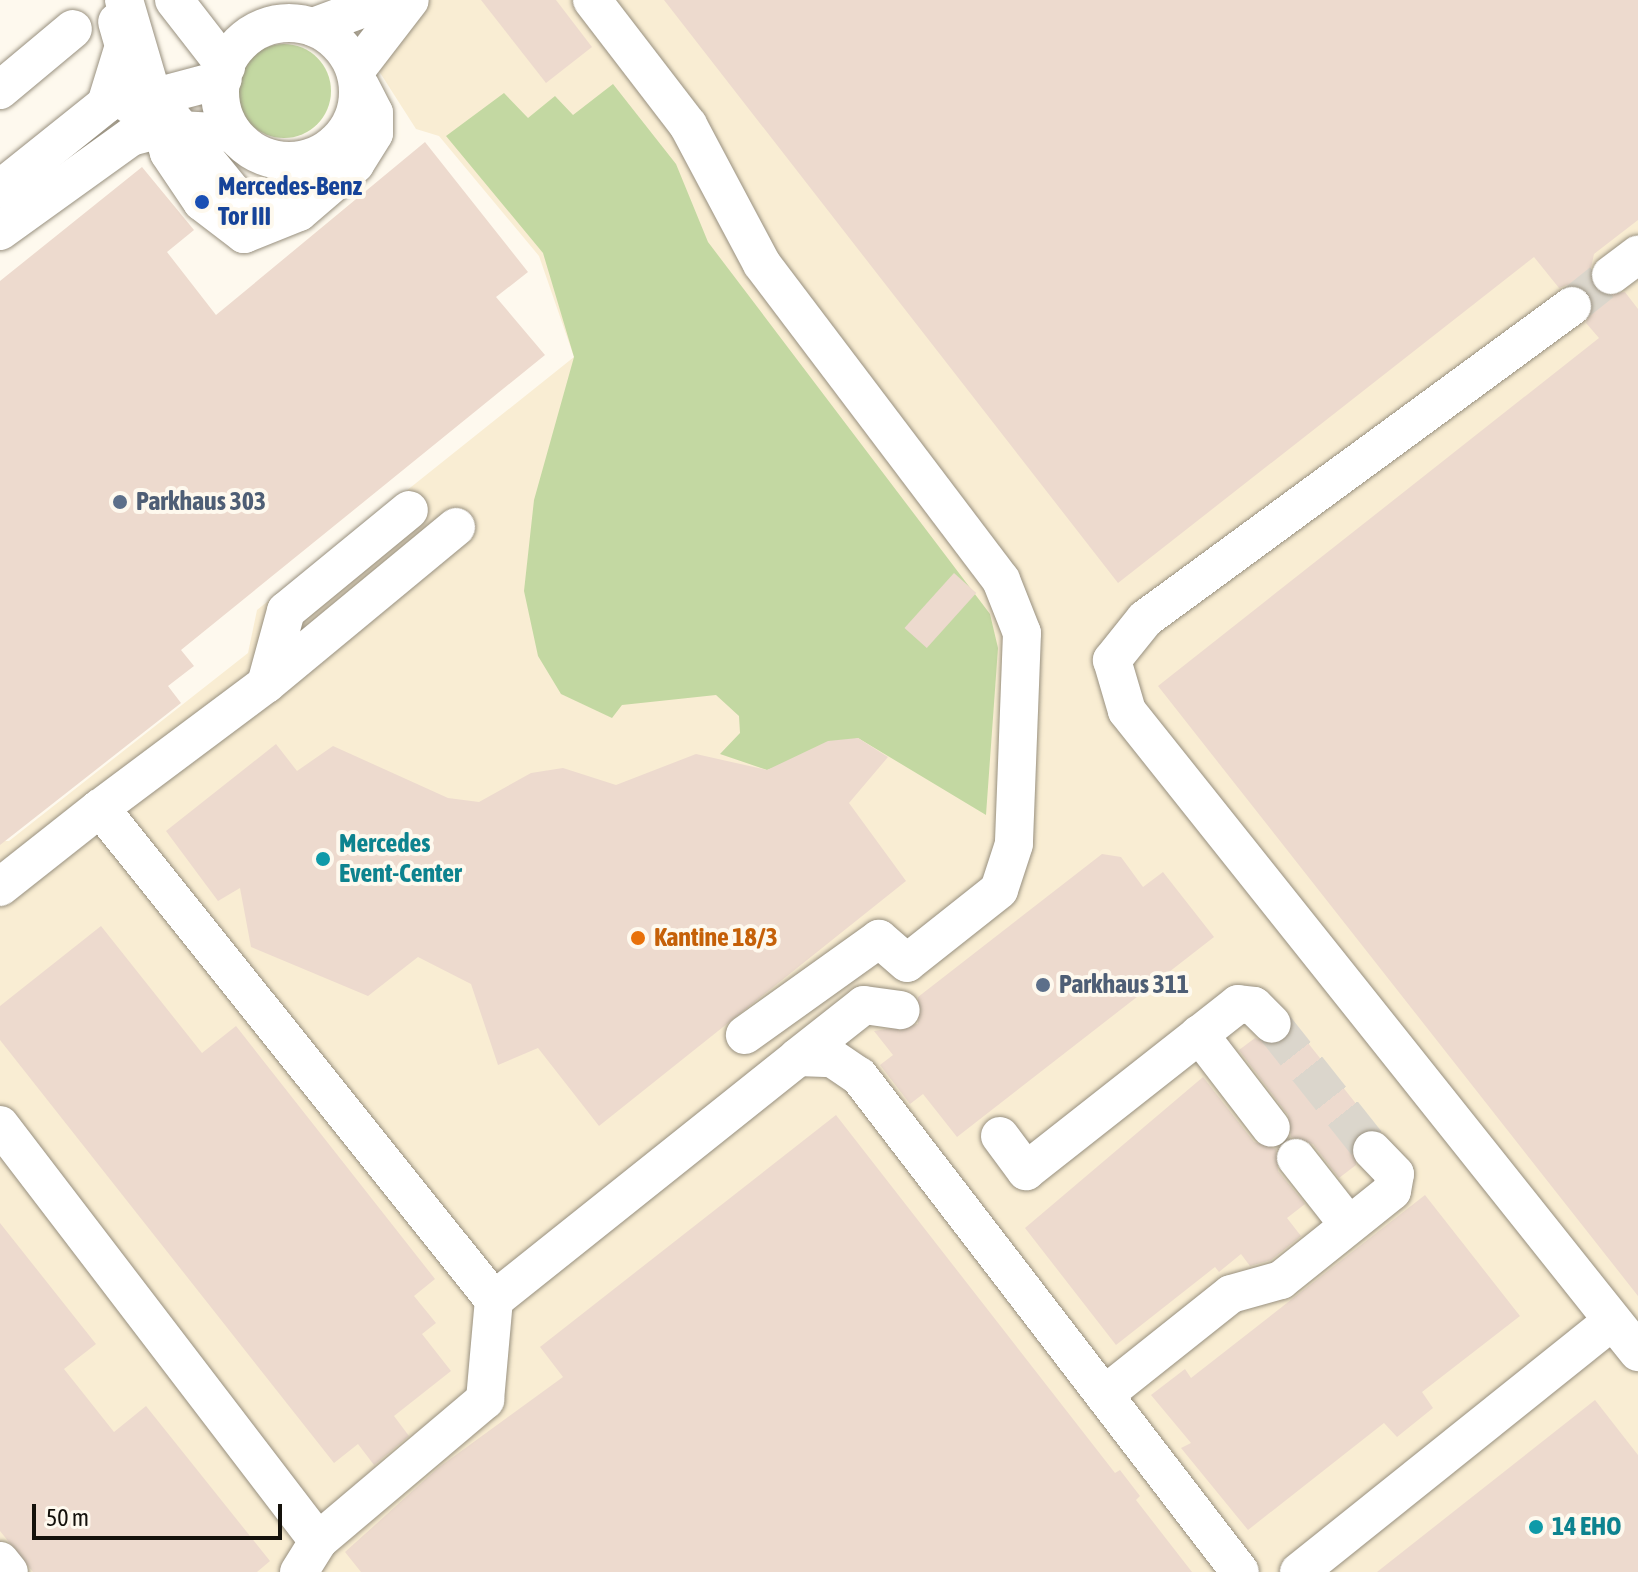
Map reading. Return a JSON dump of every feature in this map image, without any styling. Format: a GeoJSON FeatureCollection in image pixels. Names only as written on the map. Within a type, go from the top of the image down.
{"type":"FeatureCollection","features":[{"type":"Feature","properties":{"kind":"street"},"geometry":{"type":"LineString","coordinates":[[6,172],[96,113],[117,85],[124,46],[111,0]]}},
{"type":"Feature","properties":{"kind":"street"},"geometry":{"type":"LineString","coordinates":[[124,0],[202,202],[231,228],[259,234],[299,212],[355,164],[374,133],[374,113],[346,50],[283,17]]}},
{"type":"Feature","properties":{"kind":"street"},"geometry":{"type":"LineString","coordinates":[[174,0],[224,73],[221,109],[233,133]]}},
{"type":"Feature","properties":{"kind":"street"},"geometry":{"type":"LineString","coordinates":[[0,231],[94,159],[171,123],[224,73],[245,40],[283,17],[386,0]]}},
{"type":"Feature","properties":{"kind":"street"},"geometry":{"type":"LineString","coordinates":[[171,123],[241,203],[281,203],[352,115],[358,78],[410,0]]}},
{"type":"Feature","properties":{"kind":"street"},"geometry":{"type":"LineString","coordinates":[[592,0],[688,125],[762,264],[1001,580],[1022,633],[1014,844],[999,890],[907,963],[879,939],[745,1035]]}},
{"type":"Feature","properties":{"kind":"street"},"geometry":{"type":"LineString","coordinates":[[0,90],[73,29]]}},
{"type":"Feature","properties":{"kind":"street"},"geometry":{"type":"LineString","coordinates":[[96,113],[233,133],[281,163],[310,168]]}},
{"type":"Feature","properties":{"kind":"street"},"geometry":{"type":"LineString","coordinates":[[1572,306],[1145,619],[1112,660],[1127,711],[1638,1352]]}},
{"type":"Feature","properties":{"kind":"street"},"geometry":{"type":"LineString","coordinates":[[266,684],[286,611],[409,510]]}},
{"type":"Feature","properties":{"kind":"street"},"geometry":{"type":"LineString","coordinates":[[0,887],[208,723],[266,684],[456,527]]}},
{"type":"Feature","properties":{"kind":"street"},"geometry":{"type":"LineString","coordinates":[[0,1125],[309,1556],[485,1400],[494,1300],[100,808]]}},
{"type":"Feature","properties":{"kind":"street"},"geometry":{"type":"LineString","coordinates":[[1000,1136],[1026,1171],[1238,1004],[1254,1006],[1272,1024]]}},
{"type":"Feature","properties":{"kind":"street"},"geometry":{"type":"LineString","coordinates":[[494,1300],[864,1005],[901,1010]]}},
{"type":"Feature","properties":{"kind":"street"},"geometry":{"type":"LineString","coordinates":[[1199,1034],[1271,1128]]}},
{"type":"Feature","properties":{"kind":"street"},"geometry":{"type":"LineString","coordinates":[[798,1057],[832,1058],[859,1076],[1240,1572]]}},
{"type":"Feature","properties":{"kind":"street"},"geometry":{"type":"LineString","coordinates":[[1104,1395],[1231,1294],[1281,1280],[1392,1191],[1395,1174],[1372,1150]]}},
{"type":"Feature","properties":{"kind":"street"},"geometry":{"type":"LineString","coordinates":[[1296,1158],[1348,1224]]}},
{"type":"Feature","properties":{"kind":"street"},"geometry":{"type":"LineString","coordinates":[[1299,1572],[1612,1321]]}},
{"type":"Feature","properties":{"kind":"street"},"geometry":{"type":"LineString","coordinates":[[0,1561],[9,1572]]}},
{"type":"Feature","properties":{"kind":"shaded area"},"geometry":{"type":"Polygon","coordinates":[[[414,0],[1638,0],[1638,1572],[0,1572],[0,841],[9,841],[248,653],[257,610],[574,357],[539,256],[439,136],[416,129],[377,68],[414,0]]]}},
{"type":"Feature","properties":{"kind":"green space"},"geometry":{"type":"Polygon","coordinates":[[[284,44],[302,48],[317,58],[327,73],[331,91],[327,109],[317,124],[302,134],[284,138],[266,134],[251,124],[241,109],[237,91],[241,73],[251,58],[266,48],[284,44]]]}},
{"type":"Feature","properties":{"kind":"green space"},"geometry":{"type":"Polygon","coordinates":[[[613,84],[676,164],[708,242],[990,614],[998,648],[986,815],[858,738],[767,770],[720,754],[740,733],[739,716],[716,695],[622,705],[612,718],[561,694],[538,656],[524,591],[534,500],[574,357],[543,253],[446,136],[504,93],[528,118],[555,96],[573,115],[613,84]]]}},
{"type":"Feature","properties":{"kind":"building"},"geometry":{"type":"Polygon","coordinates":[[[481,0],[556,0],[592,47],[546,83],[481,0]]]}},
{"type":"Feature","properties":{"kind":"building"},"geometry":{"type":"Polygon","coordinates":[[[664,0],[1638,0],[1638,220],[1594,254],[1589,277],[1602,295],[1625,292],[1638,309],[1638,1296],[1158,686],[1599,338],[1586,323],[1594,304],[1589,292],[1570,284],[1559,288],[1534,257],[1118,583],[664,0]]]}},
{"type":"Feature","properties":{"kind":"building"},"geometry":{"type":"Polygon","coordinates":[[[425,142],[528,272],[496,297],[545,355],[181,650],[194,666],[168,686],[181,703],[0,845],[0,281],[142,167],[194,230],[167,252],[216,315],[425,142]]]}},
{"type":"Feature","properties":{"kind":"building"},"geometry":{"type":"Polygon","coordinates":[[[954,573],[976,593],[927,648],[904,628],[954,573]]]}},
{"type":"Feature","properties":{"kind":"building","name":"Kantine 18/3"},"geometry":{"type":"Polygon","coordinates":[[[858,738],[888,757],[849,803],[906,881],[599,1126],[538,1048],[498,1065],[471,984],[418,957],[368,996],[251,947],[240,888],[218,901],[166,831],[276,744],[297,771],[333,746],[448,798],[479,802],[531,773],[563,768],[616,785],[696,754],[767,770],[828,741],[858,738]]]}},
{"type":"Feature","properties":{"kind":"building","name":"Parkhaus 311"},"geometry":{"type":"Polygon","coordinates":[[[1102,854],[1121,857],[1143,887],[1163,872],[1214,937],[957,1137],[923,1094],[910,1104],[880,1065],[893,1055],[874,1031],[918,1024],[918,997],[1102,854]]]}},
{"type":"Feature","properties":{"kind":"building"},"geometry":{"type":"Polygon","coordinates":[[[101,926],[202,1053],[236,1026],[435,1279],[414,1296],[436,1323],[422,1334],[451,1371],[394,1416],[409,1436],[374,1465],[358,1444],[334,1463],[0,1040],[0,1006],[101,926]]]}},
{"type":"Feature","properties":{"kind":"building"},"geometry":{"type":"Polygon","coordinates":[[[1293,1024],[1376,1129],[1356,1135],[1356,1165],[1339,1178],[1313,1144],[1291,1137],[1288,1115],[1239,1050],[1255,1038],[1278,1045],[1293,1024]]]}},
{"type":"Feature","properties":{"kind":"building"},"geometry":{"type":"Polygon","coordinates":[[[1203,1077],[1254,1142],[1276,1149],[1278,1171],[1305,1204],[1287,1218],[1301,1236],[1271,1260],[1250,1266],[1241,1254],[1219,1272],[1215,1267],[1116,1345],[1025,1228],[1203,1077]]]}},
{"type":"Feature","properties":{"kind":"building"},"geometry":{"type":"Polygon","coordinates":[[[836,1115],[1115,1473],[1120,1470],[1140,1496],[1136,1500],[1192,1572],[361,1572],[345,1552],[438,1468],[563,1377],[540,1347],[836,1115]]]}},
{"type":"Feature","properties":{"kind":"building"},"geometry":{"type":"Polygon","coordinates":[[[1425,1195],[1520,1316],[1422,1392],[1433,1408],[1397,1437],[1384,1423],[1248,1530],[1181,1448],[1191,1443],[1151,1395],[1185,1369],[1191,1378],[1425,1195]]]}},
{"type":"Feature","properties":{"kind":"building"},"geometry":{"type":"Polygon","coordinates":[[[0,1223],[96,1344],[64,1369],[114,1432],[146,1406],[270,1561],[257,1572],[33,1572],[0,1531],[0,1223]]]}},
{"type":"Feature","properties":{"kind":"building","name":"14 EHO"},"geometry":{"type":"Polygon","coordinates":[[[1595,1400],[1638,1455],[1638,1572],[1377,1572],[1595,1400]]]}},
{"type":"Feature","properties":{"kind":"tunnel"},"geometry":{"type":"LineString","coordinates":[[1572,306],[1611,275]]}},
{"type":"Feature","properties":{"kind":"tunnel"},"geometry":{"type":"LineString","coordinates":[[1272,1024],[1372,1150]]}},
{"type":"Feature","properties":{"kind":"place","name":"Mercedes-Benz Tor III"},"geometry":{"type":"Point","coordinates":[202,202]}},
{"type":"Feature","properties":{"kind":"place","name":"Parkhaus 303"},"geometry":{"type":"Point","coordinates":[120,502]}},
{"type":"Feature","properties":{"kind":"place","name":"Mercedes Event-Center"},"geometry":{"type":"Point","coordinates":[323,859]}},
{"type":"Feature","properties":{"kind":"place","name":"Kantine 18/3"},"geometry":{"type":"Point","coordinates":[638,938]}},
{"type":"Feature","properties":{"kind":"place","name":"Parkhaus 311"},"geometry":{"type":"Point","coordinates":[1043,985]}},
{"type":"Feature","properties":{"kind":"place","name":"14 EHO"},"geometry":{"type":"Point","coordinates":[1536,1527]}}]}
